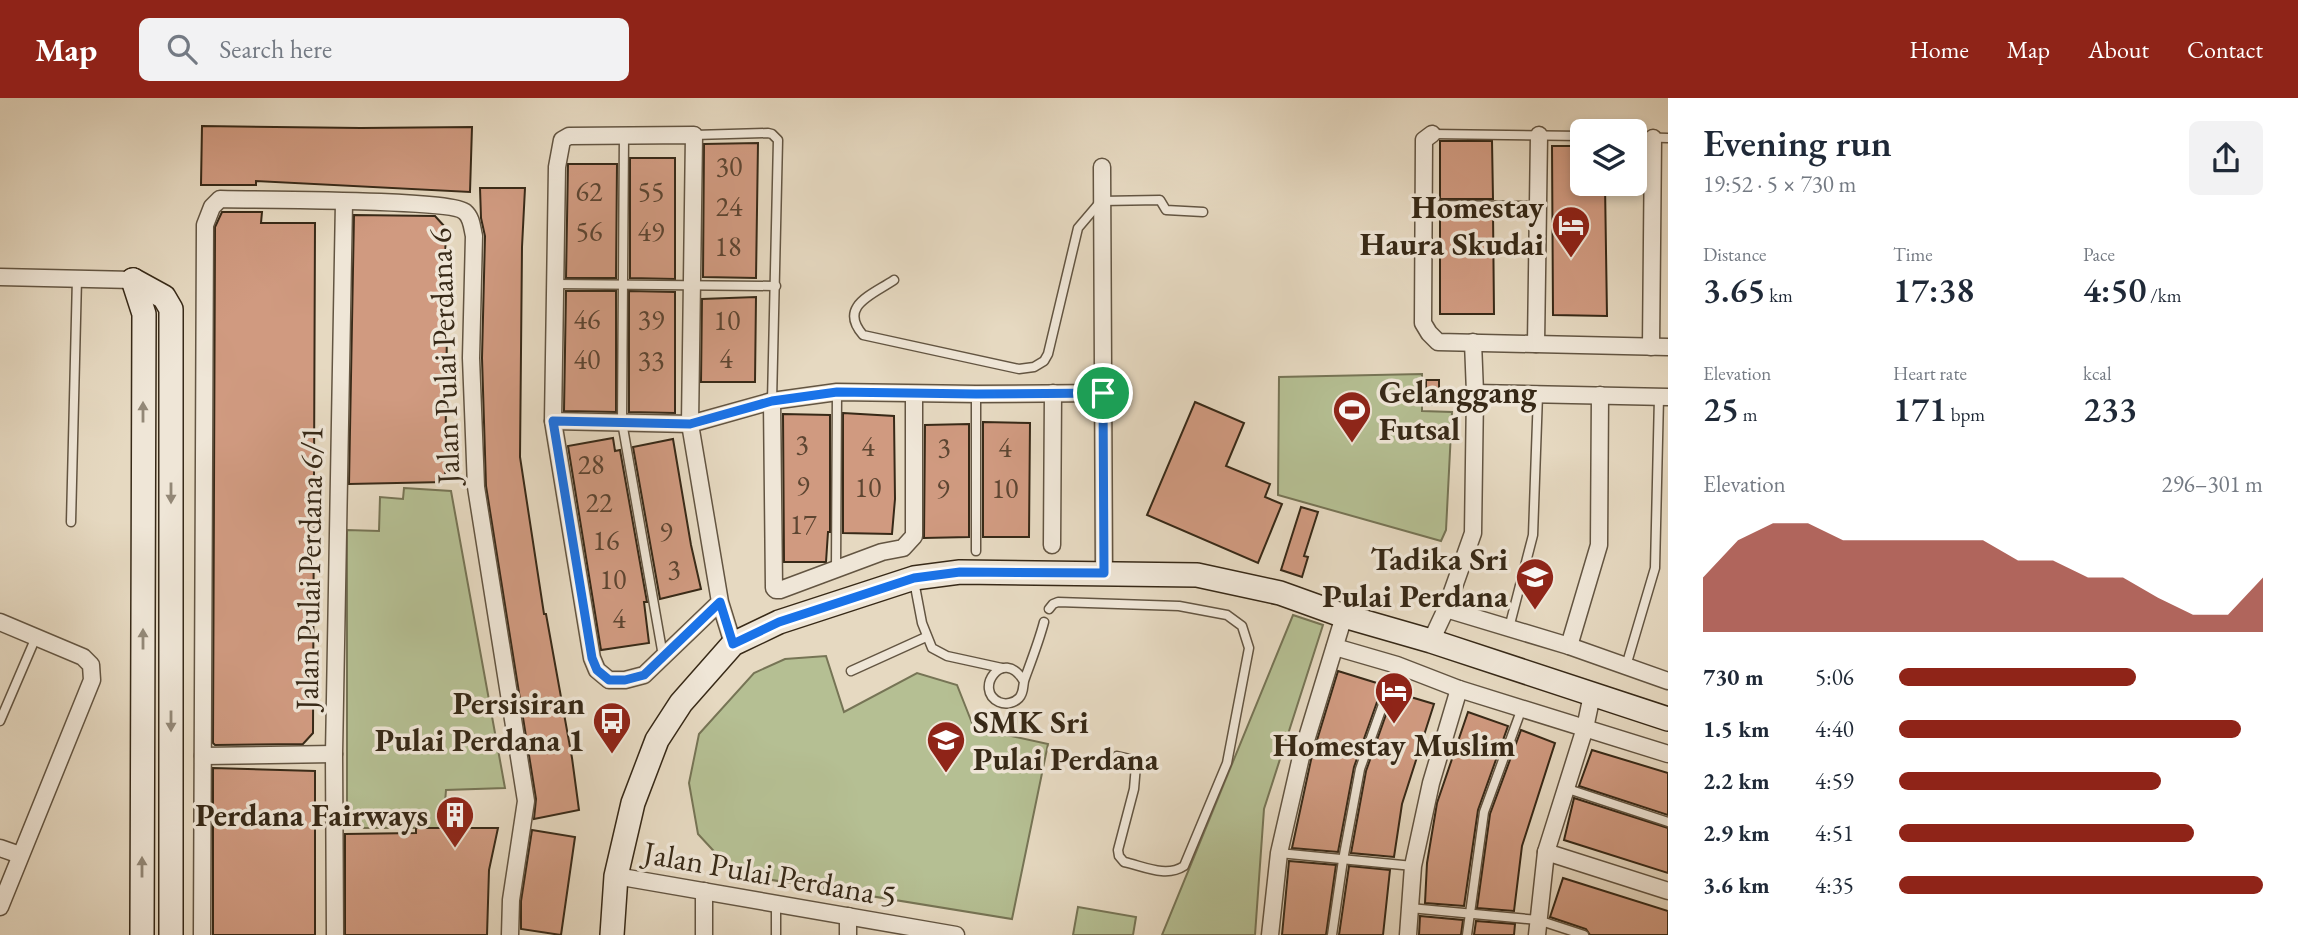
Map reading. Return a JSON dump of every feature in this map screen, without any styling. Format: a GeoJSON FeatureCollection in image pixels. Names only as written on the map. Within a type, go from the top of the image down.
{"type":"FeatureCollection","features":[{"type":"Feature","properties":{"kind":"street"},"geometry":{"type":"LineString","coordinates":[[1432,134],[1424,139],[1423,323],[1438,342],[1660,347],[1660,138]]}},
{"type":"Feature","properties":{"kind":"street"},"geometry":{"type":"LineString","coordinates":[[720,602],[644,675],[625,680],[609,680],[597,670],[592,658],[553,421],[557,167],[562,140],[569,136],[694,135],[690,424],[720,602],[733,644]]}},
{"type":"Feature","properties":{"kind":"street"},"geometry":{"type":"LineString","coordinates":[[1536,344],[1539,135]]}},
{"type":"Feature","properties":{"kind":"street"},"geometry":{"type":"LineString","coordinates":[[1102,167],[1104,573]]}},
{"type":"Feature","properties":{"kind":"street","name":"Jalan Pulai Perdana 6"},"geometry":{"type":"LineString","coordinates":[[202,935],[205,225],[212,207],[220,199],[402,202],[455,206],[465,211],[471,220],[474,236],[471,358],[476,487],[526,801],[511,900],[510,935]]}},
{"type":"Feature","properties":{"kind":"street","name":"Jalan Pulai Perdana 6/1"},"geometry":{"type":"LineString","coordinates":[[335,935],[334,754],[344,202]]}},
{"type":"Feature","properties":{"kind":"street"},"geometry":{"type":"LineString","coordinates":[[0,277],[133,280],[164,297],[171,309],[171,935]]}},
{"type":"Feature","properties":{"kind":"street"},"geometry":{"type":"LineString","coordinates":[[133,280],[144,314],[142,935]]}},
{"type":"Feature","properties":{"kind":"street"},"geometry":{"type":"LineString","coordinates":[[1431,641],[1446,609],[1473,533],[1473,342]]}},
{"type":"Feature","properties":{"kind":"street"},"geometry":{"type":"LineString","coordinates":[[553,421],[690,424],[772,401],[837,392],[1103,393]]}},
{"type":"Feature","properties":{"kind":"street"},"geometry":{"type":"LineString","coordinates":[[1052,545],[1053,393]]}},
{"type":"Feature","properties":{"kind":"street"},"geometry":{"type":"LineString","coordinates":[[1475,393],[1663,397]]}},
{"type":"Feature","properties":{"kind":"street"},"geometry":{"type":"LineString","coordinates":[[772,401],[776,590],[882,552],[903,548],[914,536],[914,394]]}},
{"type":"Feature","properties":{"kind":"street"},"geometry":{"type":"LineString","coordinates":[[1569,646],[1599,545],[1600,394]]}},
{"type":"Feature","properties":{"kind":"street"},"geometry":{"type":"LineString","coordinates":[[612,935],[616,876],[633,803],[657,740],[681,702],[733,644],[779,622],[914,578],[960,572],[1197,575],[1280,593],[1344,617],[1431,641],[1668,719]]}},
{"type":"Feature","properties":{"kind":"street"},"geometry":{"type":"LineString","coordinates":[[1446,609],[1569,646],[1668,681]]}},
{"type":"Feature","properties":{"kind":"street"},"geometry":{"type":"LineString","coordinates":[[1270,935],[1279,853],[1301,757],[1344,617]]}},
{"type":"Feature","properties":{"kind":"street"},"geometry":{"type":"LineString","coordinates":[[0,622],[83,657],[91,665],[92,680],[0,907]]}},
{"type":"Feature","properties":{"kind":"street"},"geometry":{"type":"LineString","coordinates":[[1335,647],[1668,754]]}},
{"type":"Feature","properties":{"kind":"street"},"geometry":{"type":"LineString","coordinates":[[1408,935],[1413,866],[1430,783],[1460,688]]}},
{"type":"Feature","properties":{"kind":"street"},"geometry":{"type":"LineString","coordinates":[[1537,928],[1546,852],[1585,728],[1592,695]]}},
{"type":"Feature","properties":{"kind":"street"},"geometry":{"type":"LineString","coordinates":[[203,755],[334,754]]}},
{"type":"Feature","properties":{"kind":"street"},"geometry":{"type":"LineString","coordinates":[[0,848],[20,855]]}},
{"type":"Feature","properties":{"kind":"street"},"geometry":{"type":"LineString","coordinates":[[1546,852],[1668,891]]}},
{"type":"Feature","properties":{"kind":"street","name":"Jalan Pulai Perdana 5"},"geometry":{"type":"LineString","coordinates":[[616,876],[848,916],[920,932],[956,935]]}},
{"type":"Feature","properties":{"kind":"street"},"geometry":{"type":"LineString","coordinates":[[704,891],[704,935]]}},
{"type":"Feature","properties":{"kind":"street"},"geometry":{"type":"LineString","coordinates":[[848,916],[848,935]]}},
{"type":"Feature","properties":{"kind":"lane"},"geometry":{"type":"LineString","coordinates":[[694,135],[768,133],[778,140],[772,401]]}},
{"type":"Feature","properties":{"kind":"lane"},"geometry":{"type":"LineString","coordinates":[[624,134],[622,422],[663,657]]}},
{"type":"Feature","properties":{"kind":"lane"},"geometry":{"type":"LineString","coordinates":[[1432,134],[1570,136]]}},
{"type":"Feature","properties":{"kind":"lane"},"geometry":{"type":"LineString","coordinates":[[894,280],[856,305],[853,316],[855,326],[863,335],[1019,369],[1034,367],[1044,362],[1048,354],[1079,228],[1101,201],[1160,200],[1166,210],[1203,212]]}},
{"type":"Feature","properties":{"kind":"lane"},"geometry":{"type":"LineString","coordinates":[[1423,205],[1538,206]]}},
{"type":"Feature","properties":{"kind":"lane"},"geometry":{"type":"LineString","coordinates":[[71,522],[78,278]]}},
{"type":"Feature","properties":{"kind":"lane"},"geometry":{"type":"LineString","coordinates":[[554,284],[776,286]]}},
{"type":"Feature","properties":{"kind":"lane"},"geometry":{"type":"LineString","coordinates":[[836,569],[837,392]]}},
{"type":"Feature","properties":{"kind":"lane"},"geometry":{"type":"LineString","coordinates":[[976,394],[976,551]]}},
{"type":"Feature","properties":{"kind":"lane"},"geometry":{"type":"LineString","coordinates":[[1508,628],[1533,535],[1538,394]]}},
{"type":"Feature","properties":{"kind":"lane"},"geometry":{"type":"LineString","coordinates":[[1626,666],[1655,568],[1663,397]]}},
{"type":"Feature","properties":{"kind":"lane"},"geometry":{"type":"LineString","coordinates":[[914,578],[926,637],[932,648],[947,656],[1011,668],[1019,672],[1024,691],[1018,700],[1008,704],[998,702],[990,694],[988,683],[993,673],[1002,668]]}},
{"type":"Feature","properties":{"kind":"lane"},"geometry":{"type":"LineString","coordinates":[[1049,610],[1053,604],[1058,603],[1179,606],[1227,615],[1242,626],[1249,648],[1227,762],[1184,866],[1177,870],[1168,872],[1124,862],[1119,856],[1118,850],[1134,789],[1136,765],[1130,759],[1116,755]]}},
{"type":"Feature","properties":{"kind":"lane"},"geometry":{"type":"LineString","coordinates":[[1023,680],[1030,669],[1044,622]]}},
{"type":"Feature","properties":{"kind":"lane"},"geometry":{"type":"LineString","coordinates":[[0,721],[36,637]]}},
{"type":"Feature","properties":{"kind":"lane"},"geometry":{"type":"LineString","coordinates":[[851,671],[926,637]]}},
{"type":"Feature","properties":{"kind":"lane"},"geometry":{"type":"LineString","coordinates":[[1332,935],[1360,769],[1396,665]]}},
{"type":"Feature","properties":{"kind":"lane"},"geometry":{"type":"LineString","coordinates":[[1467,935],[1484,812],[1522,708]]}},
{"type":"Feature","properties":{"kind":"lane"},"geometry":{"type":"LineString","coordinates":[[1565,788],[1668,822]]}},
{"type":"Feature","properties":{"kind":"lane"},"geometry":{"type":"LineString","coordinates":[[1279,853],[1413,866]]}},
{"type":"Feature","properties":{"kind":"lane"},"geometry":{"type":"LineString","coordinates":[[776,904],[776,935]]}},
{"type":"Feature","properties":{"kind":"lane"},"geometry":{"type":"LineString","coordinates":[[1410,908],[1469,913],[1584,935]]}},
{"type":"Feature","properties":{"kind":"green space"},"geometry":{"type":"Polygon","coordinates":[[[1422,374],[1422,411],[1452,412],[1446,530],[1441,541],[1278,495],[1279,377],[1422,374]]]}},
{"type":"Feature","properties":{"kind":"green space"},"geometry":{"type":"Polygon","coordinates":[[[404,488],[451,491],[505,788],[446,790],[443,828],[347,828],[347,530],[379,531],[380,497],[403,499],[404,488]]]}},
{"type":"Feature","properties":{"kind":"green space"},"geometry":{"type":"Polygon","coordinates":[[[1293,615],[1323,625],[1264,809],[1255,935],[1162,935],[1293,615]]]}},
{"type":"Feature","properties":{"kind":"green space"},"geometry":{"type":"Polygon","coordinates":[[[826,656],[844,712],[917,673],[957,685],[974,728],[1048,744],[1012,919],[735,874],[698,834],[689,783],[699,734],[754,673],[785,659],[826,656]]]}},
{"type":"Feature","properties":{"kind":"green space"},"geometry":{"type":"Polygon","coordinates":[[[1078,907],[1136,917],[1133,935],[1073,935],[1078,907]]]}},
{"type":"Feature","properties":{"kind":"building"},"geometry":{"type":"Polygon","coordinates":[[[202,126],[472,127],[470,192],[256,181],[256,185],[201,185],[202,126]]]}},
{"type":"Feature","properties":{"kind":"building"},"geometry":{"type":"Polygon","coordinates":[[[1440,141],[1492,141],[1493,199],[1440,199],[1440,141]]]}},
{"type":"Feature","properties":{"kind":"building"},"geometry":{"type":"Polygon","coordinates":[[[758,143],[756,278],[703,277],[704,144],[758,143]]]}},
{"type":"Feature","properties":{"kind":"building"},"geometry":{"type":"Polygon","coordinates":[[[1552,146],[1570,146],[1570,196],[1605,196],[1607,316],[1553,315],[1552,146]]]}},
{"type":"Feature","properties":{"kind":"building"},"geometry":{"type":"Polygon","coordinates":[[[630,158],[675,158],[675,279],[630,278],[630,158]]]}},
{"type":"Feature","properties":{"kind":"building"},"geometry":{"type":"Polygon","coordinates":[[[568,164],[617,164],[616,278],[566,278],[568,164]]]}},
{"type":"Feature","properties":{"kind":"building"},"geometry":{"type":"Polygon","coordinates":[[[480,188],[525,188],[520,457],[544,614],[572,758],[579,810],[534,819],[536,799],[486,486],[482,358],[485,236],[481,218],[480,188]]]}},
{"type":"Feature","properties":{"kind":"building"},"geometry":{"type":"Polygon","coordinates":[[[222,212],[262,212],[261,223],[315,223],[313,733],[303,744],[213,743],[215,227],[222,212]]]}},
{"type":"Feature","properties":{"kind":"building"},"geometry":{"type":"Polygon","coordinates":[[[1440,212],[1493,212],[1494,314],[1440,314],[1440,212]]]}},
{"type":"Feature","properties":{"kind":"building"},"geometry":{"type":"Polygon","coordinates":[[[354,215],[435,216],[445,227],[445,482],[349,484],[354,215]]]}},
{"type":"Feature","properties":{"kind":"building"},"geometry":{"type":"Polygon","coordinates":[[[566,291],[616,291],[616,412],[564,411],[566,291]]]}},
{"type":"Feature","properties":{"kind":"building"},"geometry":{"type":"Polygon","coordinates":[[[629,291],[675,292],[675,413],[629,412],[629,291]]]}},
{"type":"Feature","properties":{"kind":"building"},"geometry":{"type":"Polygon","coordinates":[[[756,297],[755,382],[701,382],[702,299],[756,297]]]}},
{"type":"Feature","properties":{"kind":"building"},"geometry":{"type":"Polygon","coordinates":[[[1426,380],[1439,380],[1439,405],[1426,405],[1426,380]]]}},
{"type":"Feature","properties":{"kind":"building"},"geometry":{"type":"Polygon","coordinates":[[[1195,402],[1244,423],[1226,466],[1270,484],[1265,497],[1282,504],[1258,563],[1147,515],[1195,402]]]}},
{"type":"Feature","properties":{"kind":"building"},"geometry":{"type":"Polygon","coordinates":[[[843,413],[894,416],[895,499],[892,534],[843,533],[843,413]]]}},
{"type":"Feature","properties":{"kind":"building"},"geometry":{"type":"Polygon","coordinates":[[[783,414],[830,415],[830,532],[826,562],[784,562],[783,414]]]}},
{"type":"Feature","properties":{"kind":"building"},"geometry":{"type":"Polygon","coordinates":[[[983,422],[1030,423],[1029,537],[983,537],[983,422]]]}},
{"type":"Feature","properties":{"kind":"building"},"geometry":{"type":"Polygon","coordinates":[[[969,424],[969,537],[924,538],[925,425],[969,424]]]}},
{"type":"Feature","properties":{"kind":"building"},"geometry":{"type":"Polygon","coordinates":[[[613,438],[615,451],[620,450],[647,602],[644,602],[649,643],[601,650],[568,446],[613,438]]]}},
{"type":"Feature","properties":{"kind":"building"},"geometry":{"type":"Polygon","coordinates":[[[673,439],[701,589],[660,599],[633,447],[673,439]]]}},
{"type":"Feature","properties":{"kind":"building"},"geometry":{"type":"Polygon","coordinates":[[[1301,507],[1318,512],[1304,556],[1308,557],[1302,577],[1281,570],[1301,507]]]}},
{"type":"Feature","properties":{"kind":"building"},"geometry":{"type":"Polygon","coordinates":[[[1338,671],[1380,684],[1379,687],[1382,688],[1354,767],[1338,852],[1292,848],[1311,760],[1338,671]]]}},
{"type":"Feature","properties":{"kind":"building"},"geometry":{"type":"Polygon","coordinates":[[[1394,692],[1434,704],[1402,804],[1394,857],[1351,853],[1366,771],[1394,692]]]}},
{"type":"Feature","properties":{"kind":"building"},"geometry":{"type":"Polygon","coordinates":[[[1468,712],[1508,726],[1478,810],[1464,906],[1425,903],[1427,863],[1437,803],[1468,712]]]}},
{"type":"Feature","properties":{"kind":"building"},"geometry":{"type":"Polygon","coordinates":[[[1521,730],[1555,743],[1522,846],[1514,911],[1477,908],[1490,814],[1521,730]]]}},
{"type":"Feature","properties":{"kind":"building"},"geometry":{"type":"Polygon","coordinates":[[[1592,750],[1668,773],[1668,815],[1579,786],[1592,750]]]}},
{"type":"Feature","properties":{"kind":"building"},"geometry":{"type":"Polygon","coordinates":[[[213,768],[315,771],[315,935],[213,935],[213,768]]]}},
{"type":"Feature","properties":{"kind":"building"},"geometry":{"type":"Polygon","coordinates":[[[1574,798],[1668,828],[1668,873],[1564,840],[1574,798]]]}},
{"type":"Feature","properties":{"kind":"building"},"geometry":{"type":"Polygon","coordinates":[[[416,828],[498,828],[489,870],[487,935],[345,935],[345,834],[416,833],[416,828]]]}},
{"type":"Feature","properties":{"kind":"building"},"geometry":{"type":"Polygon","coordinates":[[[532,830],[575,837],[561,935],[521,929],[521,901],[532,830]]]}},
{"type":"Feature","properties":{"kind":"building"},"geometry":{"type":"Polygon","coordinates":[[[1289,861],[1336,865],[1326,935],[1282,935],[1289,861]]]}},
{"type":"Feature","properties":{"kind":"building"},"geometry":{"type":"Polygon","coordinates":[[[1349,866],[1390,870],[1383,935],[1339,935],[1349,866]]]}},
{"type":"Feature","properties":{"kind":"building"},"geometry":{"type":"Polygon","coordinates":[[[1563,878],[1668,911],[1668,935],[1590,935],[1586,929],[1550,917],[1563,878]]]}},
{"type":"Feature","properties":{"kind":"building"},"geometry":{"type":"Polygon","coordinates":[[[1420,916],[1463,920],[1461,935],[1419,935],[1420,916]]]}},
{"type":"Feature","properties":{"kind":"building"},"geometry":{"type":"Polygon","coordinates":[[[1476,921],[1515,924],[1514,935],[1474,935],[1476,921]]]}},
{"type":"Feature","properties":{"kind":"place","name":"Homestay Haura Skudai"},"geometry":{"type":"Point","coordinates":[1571,259]}},
{"type":"Feature","properties":{"kind":"place","name":"Gelanggang Futsal"},"geometry":{"type":"Point","coordinates":[1352,444]}},
{"type":"Feature","properties":{"kind":"place","name":"Tadika Sri Pulai Perdana"},"geometry":{"type":"Point","coordinates":[1535,611]}},
{"type":"Feature","properties":{"kind":"place","name":"Homestay Muslim"},"geometry":{"type":"Point","coordinates":[1394,725]}},
{"type":"Feature","properties":{"kind":"place","name":"Persisiran Pulai Perdana 1"},"geometry":{"type":"Point","coordinates":[612,755]}},
{"type":"Feature","properties":{"kind":"place","name":"SMK Sri Pulai Perdana"},"geometry":{"type":"Point","coordinates":[946,774]}},
{"type":"Feature","properties":{"kind":"place","name":"Perdana Fairways"},"geometry":{"type":"Point","coordinates":[455,849]}},
{"type":"Feature","properties":{"kind":"route"},"geometry":{"type":"LineString","coordinates":[[837,392],[1103,393],[1104,573],[960,572],[914,578],[779,622],[733,644],[720,602],[644,675],[614,681],[604,678],[597,670],[592,658],[553,421],[690,424],[772,401],[837,392]]}}]}
